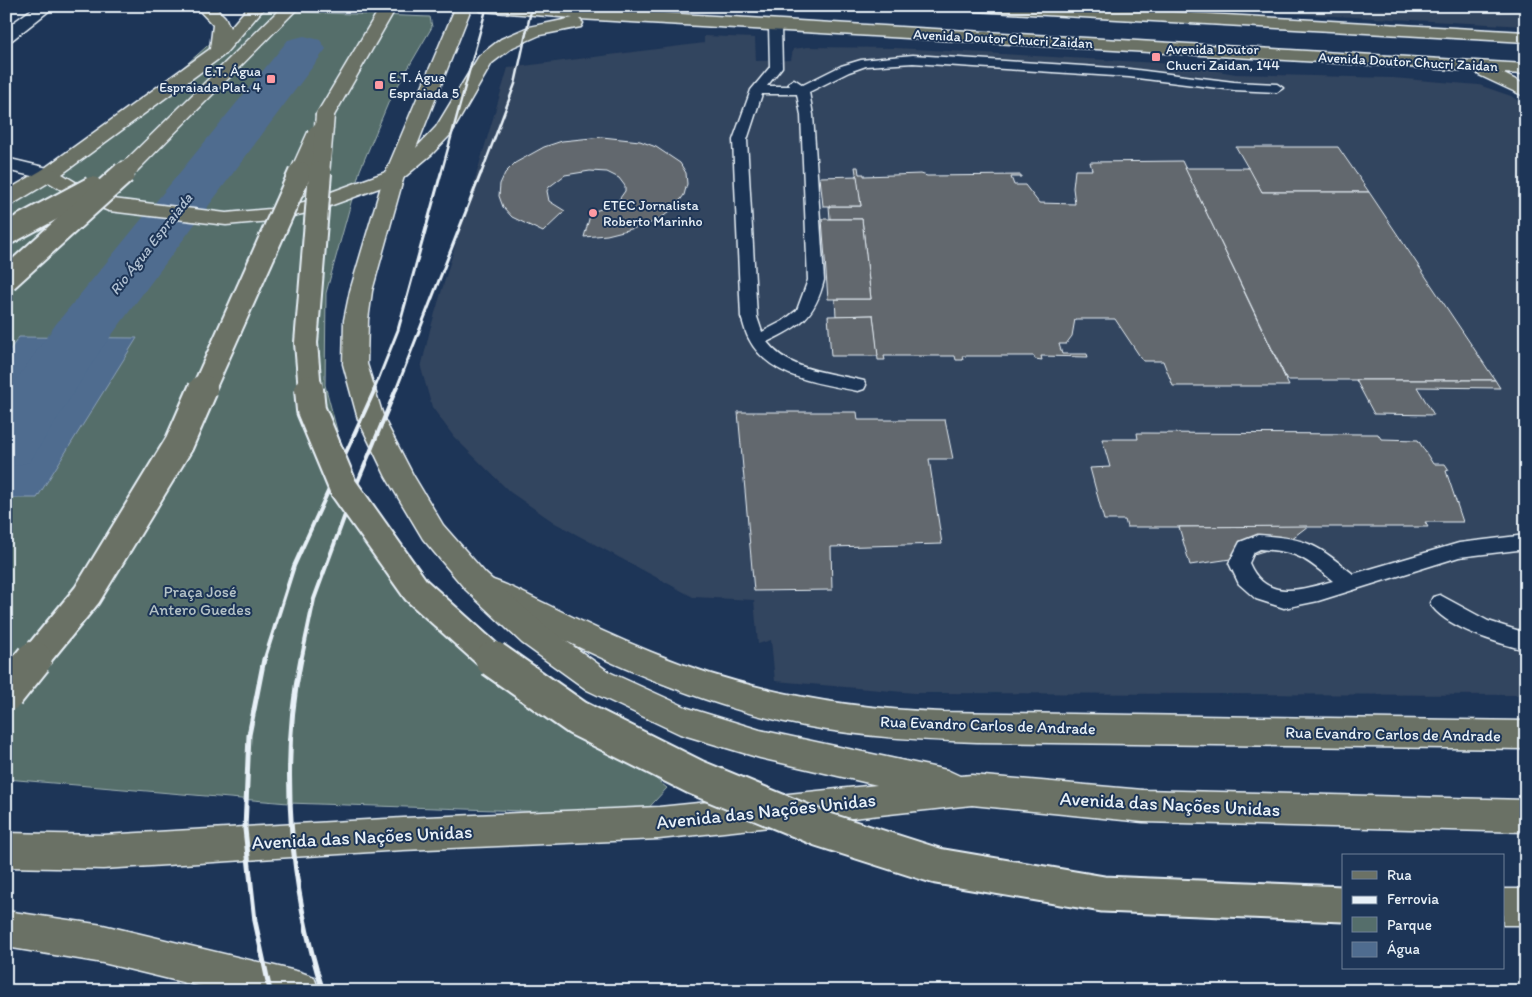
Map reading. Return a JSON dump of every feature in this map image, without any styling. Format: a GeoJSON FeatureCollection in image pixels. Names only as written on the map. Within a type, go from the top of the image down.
{"type":"FeatureCollection","features":[{"type":"Feature","properties":{"kind":"main road"},"geometry":{"type":"LineString","coordinates":[[203,6],[222,25],[224,32],[218,50]]}},
{"type":"Feature","properties":{"kind":"main road"},"geometry":{"type":"LineString","coordinates":[[6,200],[49,174],[218,50],[258,6]]}},
{"type":"Feature","properties":{"kind":"main road"},"geometry":{"type":"LineString","coordinates":[[6,280],[129,168],[292,6]]}},
{"type":"Feature","properties":{"kind":"main road"},"geometry":{"type":"LineString","coordinates":[[6,694],[87,595],[179,444],[326,115],[389,6]]}},
{"type":"Feature","properties":{"kind":"main road"},"geometry":{"type":"LineString","coordinates":[[464,6],[394,176],[361,290],[356,320],[355,364],[371,419],[400,477],[433,532],[476,582],[533,634],[598,681],[680,720],[760,744],[972,790]]}},
{"type":"Feature","properties":{"kind":"main road","name":"Avenida Doutor Chucri Zaidan"},"geometry":{"type":"LineString","coordinates":[[481,6],[604,16],[1526,69]]}},
{"type":"Feature","properties":{"kind":"main road","name":"Avenida Doutor Chucri Zaidan"},"geometry":{"type":"LineString","coordinates":[[974,6],[1526,37]]}},
{"type":"Feature","properties":{"kind":"main road"},"geometry":{"type":"LineString","coordinates":[[49,174],[80,194],[109,206],[226,219],[270,215],[309,207],[394,176],[425,150],[444,130],[485,60],[507,43],[535,31],[604,16]]}},
{"type":"Feature","properties":{"kind":"main road"},"geometry":{"type":"LineString","coordinates":[[1474,66],[1526,92]]}},
{"type":"Feature","properties":{"kind":"main road"},"geometry":{"type":"LineString","coordinates":[[326,115],[306,343],[312,410],[343,487],[416,590],[487,655],[577,718],[695,777],[821,830],[937,866],[1103,894],[1342,904]]}},
{"type":"Feature","properties":{"kind":"main road"},"geometry":{"type":"LineString","coordinates":[[6,234],[129,168]]}},
{"type":"Feature","properties":{"kind":"main road","name":"Rua Evandro Carlos de Andrade"},"geometry":{"type":"LineString","coordinates":[[476,582],[641,664],[720,692],[802,712],[894,724],[985,727],[1526,735]]}},
{"type":"Feature","properties":{"kind":"main road","name":"Avenida das Nações Unidas"},"geometry":{"type":"LineString","coordinates":[[6,850],[103,852],[393,835],[659,823],[972,790],[1143,806],[1526,816]]}},
{"type":"Feature","properties":{"kind":"main road"},"geometry":{"type":"LineString","coordinates":[[1504,907],[1526,907]]}},
{"type":"Feature","properties":{"kind":"main road"},"geometry":{"type":"LineString","coordinates":[[6,929],[103,944],[300,991]]}},
{"type":"Feature","properties":{"kind":"street"},"geometry":{"type":"LineString","coordinates":[[6,36],[47,6]]}},
{"type":"Feature","properties":{"kind":"street"},"geometry":{"type":"LineString","coordinates":[[6,164],[49,174]]}},
{"type":"Feature","properties":{"kind":"lane"},"geometry":{"type":"LineString","coordinates":[[776,26],[776,67],[757,90],[740,140],[749,317],[757,340],[776,360],[800,372],[858,385]]}},
{"type":"Feature","properties":{"kind":"lane"},"geometry":{"type":"LineString","coordinates":[[757,90],[802,90],[845,69],[866,63],[913,59],[1100,71],[1255,88],[1277,88]]}},
{"type":"Feature","properties":{"kind":"lane"},"geometry":{"type":"LineString","coordinates":[[757,340],[789,325],[806,311],[813,296],[816,280],[808,135],[802,90],[776,67]]}},
{"type":"Feature","properties":{"kind":"lane"},"geometry":{"type":"LineString","coordinates":[[1349,582],[1313,553],[1290,544],[1258,542],[1247,548],[1239,563],[1246,579],[1263,594],[1284,600],[1318,593],[1458,550],[1526,542]]}},
{"type":"Feature","properties":{"kind":"lane"},"geometry":{"type":"LineString","coordinates":[[1440,603],[1462,620],[1488,631],[1526,642]]}},
{"type":"Feature","properties":{"kind":"shaded area"},"geometry":{"type":"Polygon","coordinates":[[[1149,6],[1526,6],[1526,26],[1186,8],[1149,6]]]}},
{"type":"Feature","properties":{"kind":"shaded area"},"geometry":{"type":"Polygon","coordinates":[[[704,36],[755,38],[756,61],[791,60],[793,49],[808,47],[896,48],[1175,64],[1236,74],[1393,78],[1479,85],[1511,96],[1526,106],[1526,695],[915,693],[775,681],[771,640],[758,644],[754,600],[693,597],[555,523],[510,492],[454,437],[432,407],[421,368],[430,330],[508,68],[704,43],[704,36]]]}},
{"type":"Feature","properties":{"kind":"green space","name":"Praça José Antero Guedes"},"geometry":{"type":"Polygon","coordinates":[[[248,10],[430,17],[432,27],[389,101],[360,170],[326,293],[325,385],[343,453],[381,529],[461,620],[667,788],[642,815],[288,803],[6,779],[6,208],[78,160],[248,10]]]}},
{"type":"Feature","properties":{"kind":"water"},"geometry":{"type":"Polygon","coordinates":[[[19,337],[137,338],[37,498],[6,498],[6,355],[19,337]]]}},
{"type":"Feature","properties":{"kind":"building"},"geometry":{"type":"Polygon","coordinates":[[[602,137],[640,141],[656,147],[680,163],[686,173],[687,184],[684,195],[676,206],[664,216],[647,225],[607,235],[584,237],[591,212],[615,205],[625,191],[625,186],[619,178],[607,172],[590,171],[565,175],[549,187],[547,191],[549,201],[565,211],[543,232],[512,217],[503,207],[499,196],[500,184],[505,173],[515,163],[544,147],[562,141],[602,137]]]}},
{"type":"Feature","properties":{"kind":"building"},"geometry":{"type":"Polygon","coordinates":[[[1236,147],[1338,147],[1369,192],[1262,192],[1236,147]]]}},
{"type":"Feature","properties":{"kind":"building"},"geometry":{"type":"Polygon","coordinates":[[[1182,161],[1289,386],[1173,386],[1163,361],[1143,361],[1115,319],[1075,319],[1072,336],[1066,344],[1059,344],[1062,354],[1087,354],[1088,357],[1041,356],[1042,360],[1035,359],[1034,356],[962,356],[963,360],[956,360],[955,356],[884,356],[885,360],[878,360],[873,315],[836,316],[835,299],[871,299],[862,219],[830,219],[829,206],[861,206],[855,167],[858,167],[859,174],[864,174],[864,176],[921,174],[927,176],[1021,175],[1021,177],[1011,177],[1014,185],[1025,185],[1039,203],[1075,204],[1073,188],[1075,170],[1092,170],[1090,162],[1182,161]]]}},
{"type":"Feature","properties":{"kind":"building"},"geometry":{"type":"Polygon","coordinates":[[[1185,168],[1249,168],[1262,192],[1369,192],[1495,380],[1287,380],[1185,168]]]}},
{"type":"Feature","properties":{"kind":"building"},"geometry":{"type":"Polygon","coordinates":[[[857,176],[861,206],[823,206],[820,177],[857,176]]]}},
{"type":"Feature","properties":{"kind":"building"},"geometry":{"type":"Polygon","coordinates":[[[822,219],[862,219],[871,299],[828,299],[822,219]]]}},
{"type":"Feature","properties":{"kind":"building"},"geometry":{"type":"Polygon","coordinates":[[[873,315],[878,356],[831,356],[828,316],[873,315]]]}},
{"type":"Feature","properties":{"kind":"building"},"geometry":{"type":"Polygon","coordinates":[[[1356,380],[1495,380],[1500,388],[1417,387],[1434,415],[1374,414],[1356,380]]]}},
{"type":"Feature","properties":{"kind":"building"},"geometry":{"type":"Polygon","coordinates":[[[738,412],[857,412],[858,420],[945,420],[953,459],[929,459],[942,544],[831,547],[832,590],[754,591],[738,412]]]}},
{"type":"Feature","properties":{"kind":"building"},"geometry":{"type":"Polygon","coordinates":[[[1137,433],[1378,434],[1381,439],[1418,440],[1433,464],[1445,464],[1449,470],[1446,471],[1463,522],[1425,522],[1428,527],[1127,527],[1125,520],[1104,520],[1090,468],[1110,467],[1102,439],[1138,439],[1137,433]]]}},
{"type":"Feature","properties":{"kind":"building"},"geometry":{"type":"Polygon","coordinates":[[[1308,526],[1291,539],[1267,550],[1244,557],[1190,565],[1179,527],[1308,526]]]}},
{"type":"Feature","properties":{"kind":"waterway","name":"Rio Água Espraiada"},"geometry":{"type":"LineString","coordinates":[[6,445],[78,338],[304,49]]}},
{"type":"Feature","properties":{"kind":"railway"},"geometry":{"type":"LineString","coordinates":[[441,174],[487,6]]}},
{"type":"Feature","properties":{"kind":"railway"},"geometry":{"type":"LineString","coordinates":[[481,174],[515,84],[532,6]]}},
{"type":"Feature","properties":{"kind":"railway"},"geometry":{"type":"LineString","coordinates":[[374,390],[398,330],[441,173]]}},
{"type":"Feature","properties":{"kind":"railway"},"geometry":{"type":"LineString","coordinates":[[396,390],[481,173]]}},
{"type":"Feature","properties":{"kind":"railway"},"geometry":{"type":"LineString","coordinates":[[264,661],[294,566],[375,389]]}},
{"type":"Feature","properties":{"kind":"railway"},"geometry":{"type":"LineString","coordinates":[[301,661],[314,599],[352,496],[396,389]]}},
{"type":"Feature","properties":{"kind":"railway"},"geometry":{"type":"LineString","coordinates":[[264,659],[249,735],[245,829],[255,921],[270,991]]}},
{"type":"Feature","properties":{"kind":"railway"},"geometry":{"type":"LineString","coordinates":[[301,659],[294,699],[291,741],[291,826],[303,911],[323,991]]}},
{"type":"Feature","properties":{"kind":"place","name":"Avenida Doutor Chucri Zaidan, 144"},"geometry":{"type":"Point","coordinates":[1156,57]}},
{"type":"Feature","properties":{"kind":"place","name":"E.T. Água Espraiada Plat. 4"},"geometry":{"type":"Point","coordinates":[271,79]}},
{"type":"Feature","properties":{"kind":"place","name":"E.T. Água Espraiada 5"},"geometry":{"type":"Point","coordinates":[379,85]}},
{"type":"Feature","properties":{"kind":"place","name":"ETEC Jornalista Roberto Marinho"},"geometry":{"type":"Point","coordinates":[593,213]}}]}
